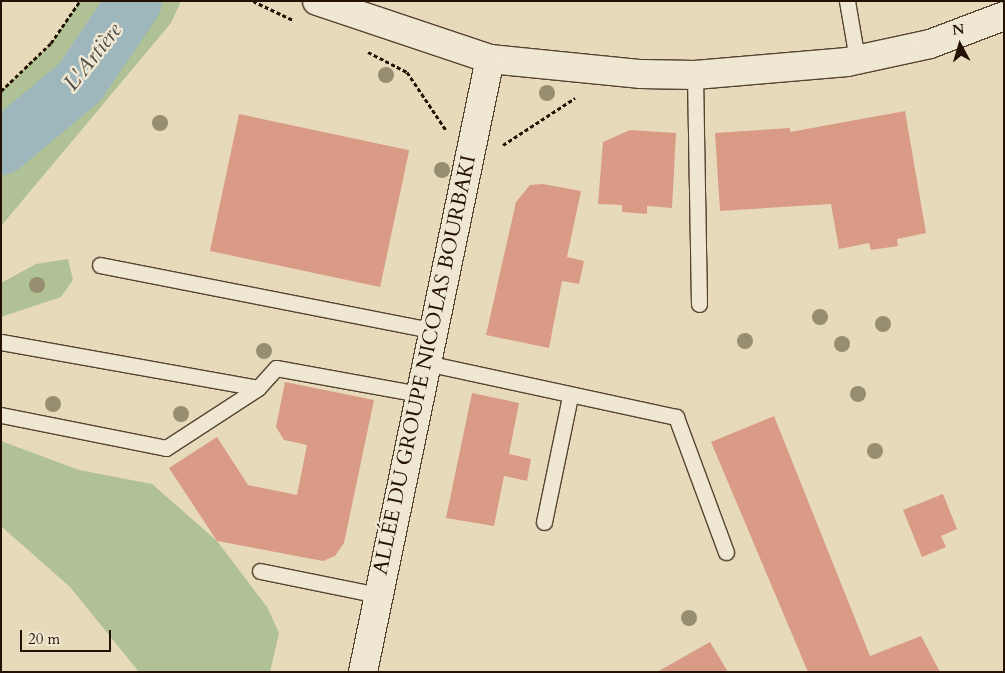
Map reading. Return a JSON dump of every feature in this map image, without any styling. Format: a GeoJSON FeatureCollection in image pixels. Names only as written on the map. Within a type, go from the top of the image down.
{"type":"FeatureCollection","features":[{"type":"Feature","properties":{"kind":"street"},"geometry":{"type":"LineString","coordinates":[[317,1],[490,59],[695,75],[857,60],[930,44],[1004,16]]}},
{"type":"Feature","properties":{"kind":"street","name":"ALLÉE DU GROUPE NICOLAS BOURBAKI"},"geometry":{"type":"LineString","coordinates":[[363,672],[432,330],[490,59]]}},
{"type":"Feature","properties":{"kind":"lane"},"geometry":{"type":"LineString","coordinates":[[847,1],[857,60]]}},
{"type":"Feature","properties":{"kind":"lane"},"geometry":{"type":"LineString","coordinates":[[695,75],[699,304]]}},
{"type":"Feature","properties":{"kind":"lane"},"geometry":{"type":"LineString","coordinates":[[100,265],[432,330]]}},
{"type":"Feature","properties":{"kind":"lane"},"geometry":{"type":"LineString","coordinates":[[1,342],[258,388]]}},
{"type":"Feature","properties":{"kind":"lane"},"geometry":{"type":"LineString","coordinates":[[426,363],[676,418],[726,552]]}},
{"type":"Feature","properties":{"kind":"lane"},"geometry":{"type":"LineString","coordinates":[[1,415],[166,448],[258,388],[276,368],[419,394]]}},
{"type":"Feature","properties":{"kind":"lane"},"geometry":{"type":"LineString","coordinates":[[544,522],[570,396]]}},
{"type":"Feature","properties":{"kind":"lane"},"geometry":{"type":"LineString","coordinates":[[260,571],[378,595]]}},
{"type":"Feature","properties":{"kind":"path"},"geometry":{"type":"LineString","coordinates":[[1,91],[51,43],[80,1]]}},
{"type":"Feature","properties":{"kind":"green space"},"geometry":{"type":"Polygon","coordinates":[[[80,1],[181,1],[171,23],[1,226],[1,91],[51,43],[80,1]]]}},
{"type":"Feature","properties":{"kind":"green space"},"geometry":{"type":"Polygon","coordinates":[[[68,259],[73,280],[61,297],[1,317],[1,283],[36,264],[68,259]]]}},
{"type":"Feature","properties":{"kind":"green space"},"geometry":{"type":"Polygon","coordinates":[[[1,441],[79,470],[152,484],[217,541],[267,607],[279,633],[270,672],[139,672],[70,587],[1,526],[1,441]]]}},
{"type":"Feature","properties":{"kind":"building"},"geometry":{"type":"Polygon","coordinates":[[[905,111],[926,233],[897,239],[898,246],[871,250],[869,243],[839,249],[831,204],[720,211],[715,133],[790,128],[790,132],[905,111]]]}},
{"type":"Feature","properties":{"kind":"building"},"geometry":{"type":"Polygon","coordinates":[[[239,114],[409,150],[380,287],[210,251],[239,114]]]}},
{"type":"Feature","properties":{"kind":"building"},"geometry":{"type":"Polygon","coordinates":[[[630,130],[676,133],[672,208],[647,206],[647,214],[622,212],[622,205],[598,204],[603,142],[630,130]]]}},
{"type":"Feature","properties":{"kind":"building"},"geometry":{"type":"Polygon","coordinates":[[[543,184],[581,191],[567,257],[584,261],[579,284],[562,281],[549,348],[486,335],[516,202],[530,185],[543,184]]]}},
{"type":"Feature","properties":{"kind":"building"},"geometry":{"type":"Polygon","coordinates":[[[285,382],[374,400],[344,543],[335,556],[323,561],[217,541],[169,468],[217,437],[248,485],[297,495],[307,445],[284,440],[276,427],[285,382]]]}},
{"type":"Feature","properties":{"kind":"building"},"geometry":{"type":"Polygon","coordinates":[[[472,393],[519,403],[509,454],[531,459],[527,481],[504,476],[494,526],[446,518],[472,393]]]}},
{"type":"Feature","properties":{"kind":"building"},"geometry":{"type":"Polygon","coordinates":[[[774,416],[870,656],[921,636],[940,672],[808,672],[711,442],[774,416]]]}},
{"type":"Feature","properties":{"kind":"building"},"geometry":{"type":"Polygon","coordinates":[[[943,494],[957,529],[941,536],[946,547],[922,557],[903,510],[943,494]]]}},
{"type":"Feature","properties":{"kind":"building"},"geometry":{"type":"Polygon","coordinates":[[[710,642],[728,672],[657,672],[710,642]]]}},
{"type":"Feature","properties":{"kind":"waterway","name":"L'Artière"},"geometry":{"type":"LineString","coordinates":[[1,147],[79,82],[134,1]]}}]}
